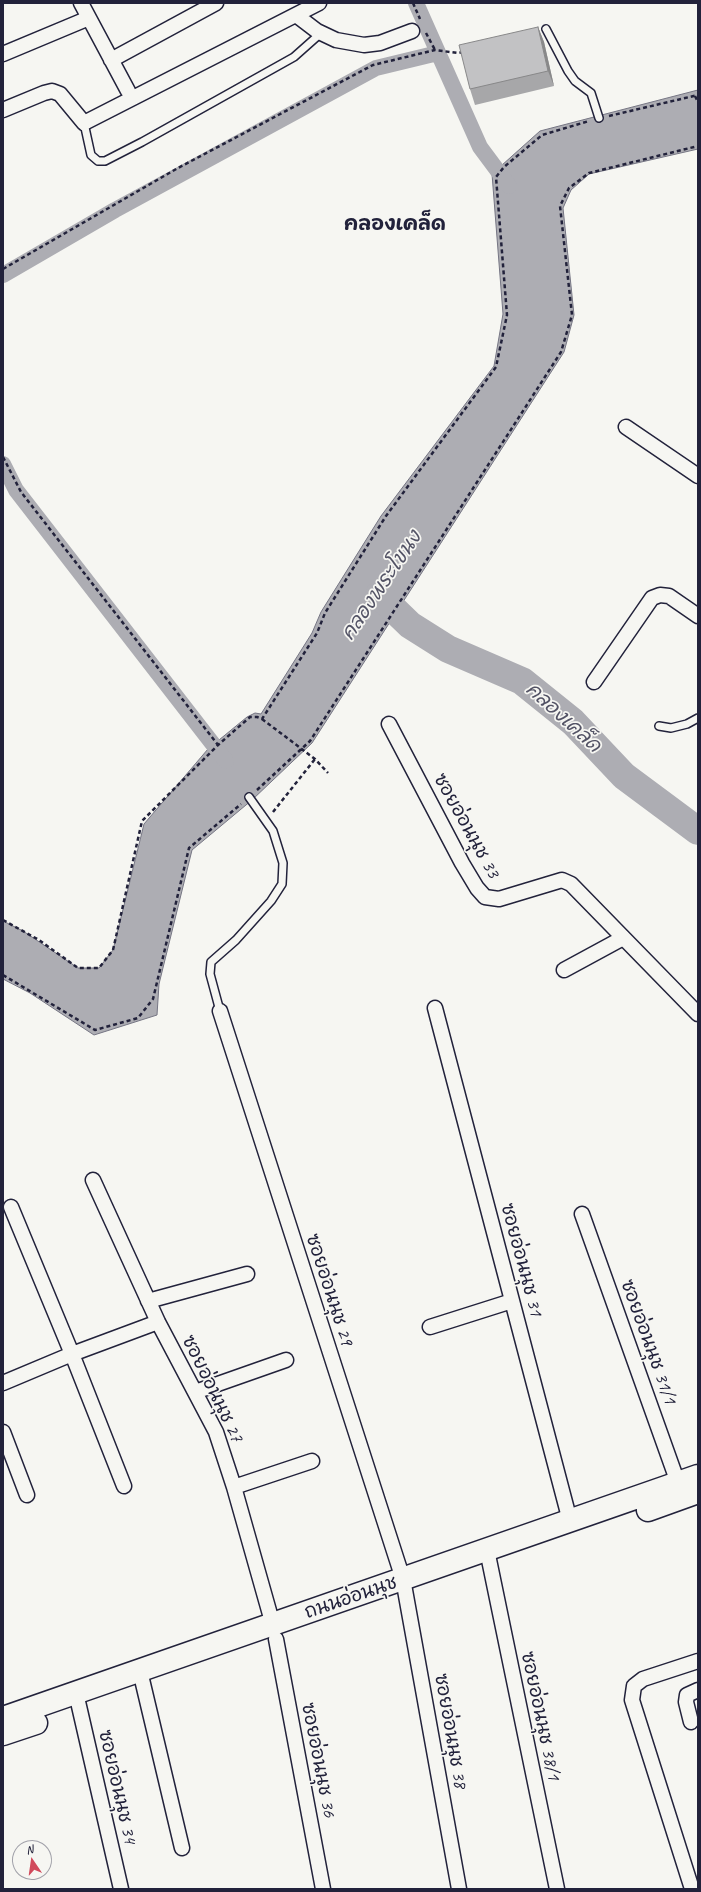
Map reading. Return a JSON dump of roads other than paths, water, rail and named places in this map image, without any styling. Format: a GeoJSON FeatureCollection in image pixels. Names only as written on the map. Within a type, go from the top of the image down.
{"type":"FeatureCollection","features":[{"type":"Feature","properties":{"kind":"main road","name":"ถนนอ่อนนุช"},"geometry":{"type":"LineString","coordinates":[[488,1557],[570,1521],[694,1487]]}},
{"type":"Feature","properties":{"kind":"main road","name":"ถนนอ่อนนุช"},"geometry":{"type":"LineString","coordinates":[[3,1734],[78,1700],[694,1487]]}},
{"type":"Feature","properties":{"kind":"main road","name":"ถนนอ่อนนุช"},"geometry":{"type":"LineString","coordinates":[[3,1718],[78,1700]]}},
{"type":"Feature","properties":{"kind":"street"},"geometry":{"type":"LineString","coordinates":[[81,3],[128,91]]}},
{"type":"Feature","properties":{"kind":"street"},"geometry":{"type":"LineString","coordinates":[[111,60],[216,3]]}},
{"type":"Feature","properties":{"kind":"street"},"geometry":{"type":"LineString","coordinates":[[3,110],[52,91],[60,94],[84,123],[319,3]]}},
{"type":"Feature","properties":{"kind":"street"},"geometry":{"type":"LineString","coordinates":[[296,15],[321,33],[336,40],[364,45],[380,43],[412,31]]}},
{"type":"Feature","properties":{"kind":"street"},"geometry":{"type":"LineString","coordinates":[[3,54],[89,18]]}},
{"type":"Feature","properties":{"kind":"street"},"geometry":{"type":"LineString","coordinates":[[626,427],[698,476]]}},
{"type":"Feature","properties":{"kind":"street"},"geometry":{"type":"LineString","coordinates":[[594,682],[652,598],[660,595],[669,596],[698,616]]}},
{"type":"Feature","properties":{"kind":"street","name":"ซอยอ่อนนุช 33"},"geometry":{"type":"LineString","coordinates":[[389,724],[462,863],[477,888],[485,897],[499,899],[562,880],[571,884],[698,1014]]}},
{"type":"Feature","properties":{"kind":"street"},"geometry":{"type":"LineString","coordinates":[[564,970],[623,938]]}},
{"type":"Feature","properties":{"kind":"street","name":"ซอยอ่อนนุช 31"},"geometry":{"type":"LineString","coordinates":[[435,1008],[570,1521]]}},
{"type":"Feature","properties":{"kind":"street","name":"ซอยอ่อนนุช 29"},"geometry":{"type":"LineString","coordinates":[[220,1012],[404,1587]]}},
{"type":"Feature","properties":{"kind":"street","name":"ซอยอ่อนนุช 27"},"geometry":{"type":"LineString","coordinates":[[93,1180],[158,1322],[216,1432],[234,1487],[274,1632]]}},
{"type":"Feature","properties":{"kind":"street"},"geometry":{"type":"LineString","coordinates":[[11,1207],[72,1354],[124,1486]]}},
{"type":"Feature","properties":{"kind":"street","name":"ซอยอ่อนนุช 31/1"},"geometry":{"type":"LineString","coordinates":[[582,1214],[694,1487]]}},
{"type":"Feature","properties":{"kind":"street"},"geometry":{"type":"LineString","coordinates":[[148,1301],[247,1274]]}},
{"type":"Feature","properties":{"kind":"street"},"geometry":{"type":"LineString","coordinates":[[430,1327],[512,1301]]}},
{"type":"Feature","properties":{"kind":"street"},"geometry":{"type":"LineString","coordinates":[[3,1383],[72,1354],[158,1322]]}},
{"type":"Feature","properties":{"kind":"street"},"geometry":{"type":"LineString","coordinates":[[195,1392],[286,1360]]}},
{"type":"Feature","properties":{"kind":"street"},"geometry":{"type":"LineString","coordinates":[[3,1432],[27,1495]]}},
{"type":"Feature","properties":{"kind":"street"},"geometry":{"type":"LineString","coordinates":[[234,1487],[312,1461]]}},
{"type":"Feature","properties":{"kind":"street","name":"ซอยอ่อนนุช 38/1"},"geometry":{"type":"LineString","coordinates":[[488,1557],[557,1889]]}},
{"type":"Feature","properties":{"kind":"street","name":"ซอยอ่อนนุช 38"},"geometry":{"type":"LineString","coordinates":[[404,1587],[460,1889]]}},
{"type":"Feature","properties":{"kind":"street","name":"ซอยอ่อนนุช 36"},"geometry":{"type":"LineString","coordinates":[[274,1632],[323,1889]]}},
{"type":"Feature","properties":{"kind":"street"},"geometry":{"type":"LineString","coordinates":[[692,1889],[632,1700],[634,1686],[642,1679],[698,1661]]}},
{"type":"Feature","properties":{"kind":"street"},"geometry":{"type":"LineString","coordinates":[[142,1678],[182,1848]]}},
{"type":"Feature","properties":{"kind":"street"},"geometry":{"type":"LineString","coordinates":[[691,1722],[686,1702],[687,1695],[698,1690]]}},
{"type":"Feature","properties":{"kind":"street","name":"ซอยอ่อนนุช 34"},"geometry":{"type":"LineString","coordinates":[[78,1700],[121,1889]]}},
{"type":"Feature","properties":{"kind":"lane"},"geometry":{"type":"LineString","coordinates":[[546,29],[568,71],[576,81],[591,93],[599,118]]}},
{"type":"Feature","properties":{"kind":"lane"},"geometry":{"type":"LineString","coordinates":[[84,123],[91,155],[98,161],[105,161],[294,57],[321,33]]}},
{"type":"Feature","properties":{"kind":"lane"},"geometry":{"type":"LineString","coordinates":[[659,726],[671,728],[687,724],[698,718]]}},
{"type":"Feature","properties":{"kind":"lane"},"geometry":{"type":"LineString","coordinates":[[220,1012],[210,974],[211,962],[236,940],[271,901],[282,884],[283,863],[273,831],[250,799]]}},
{"type":"Feature","properties":{"kind":"water","name":"คลองพระโขนง"},"geometry":{"type":"Polygon","coordinates":[[[698,90],[698,149],[589,174],[571,190],[563,208],[574,315],[564,352],[312,743],[252,800],[192,850],[159,984],[157,1015],[94,1035],[30,993],[3,979],[3,921],[23,931],[78,968],[99,968],[113,950],[144,824],[208,749],[247,717],[255,713],[261,714],[312,633],[321,612],[381,516],[494,366],[503,314],[492,174],[540,131],[698,90]]]}},
{"type":"Feature","properties":{"kind":"waterway"},"geometry":{"type":"LineString","coordinates":[[416,3],[480,147],[509,186]]}},
{"type":"Feature","properties":{"kind":"waterway"},"geometry":{"type":"LineString","coordinates":[[3,275],[115,210],[376,68],[438,53]]}},
{"type":"Feature","properties":{"kind":"waterway"},"geometry":{"type":"LineString","coordinates":[[3,464],[16,490],[226,761]]}},
{"type":"Feature","properties":{"kind":"waterway","name":"คลองเคล็ด"},"geometry":{"type":"LineString","coordinates":[[379,595],[410,625],[448,649],[522,681],[573,722],[624,776],[698,831]]}},
{"type":"Feature","properties":{"kind":"district","name":"คลองเคล็ด"},"geometry":{"type":"Point","coordinates":[395,225]}}]}
